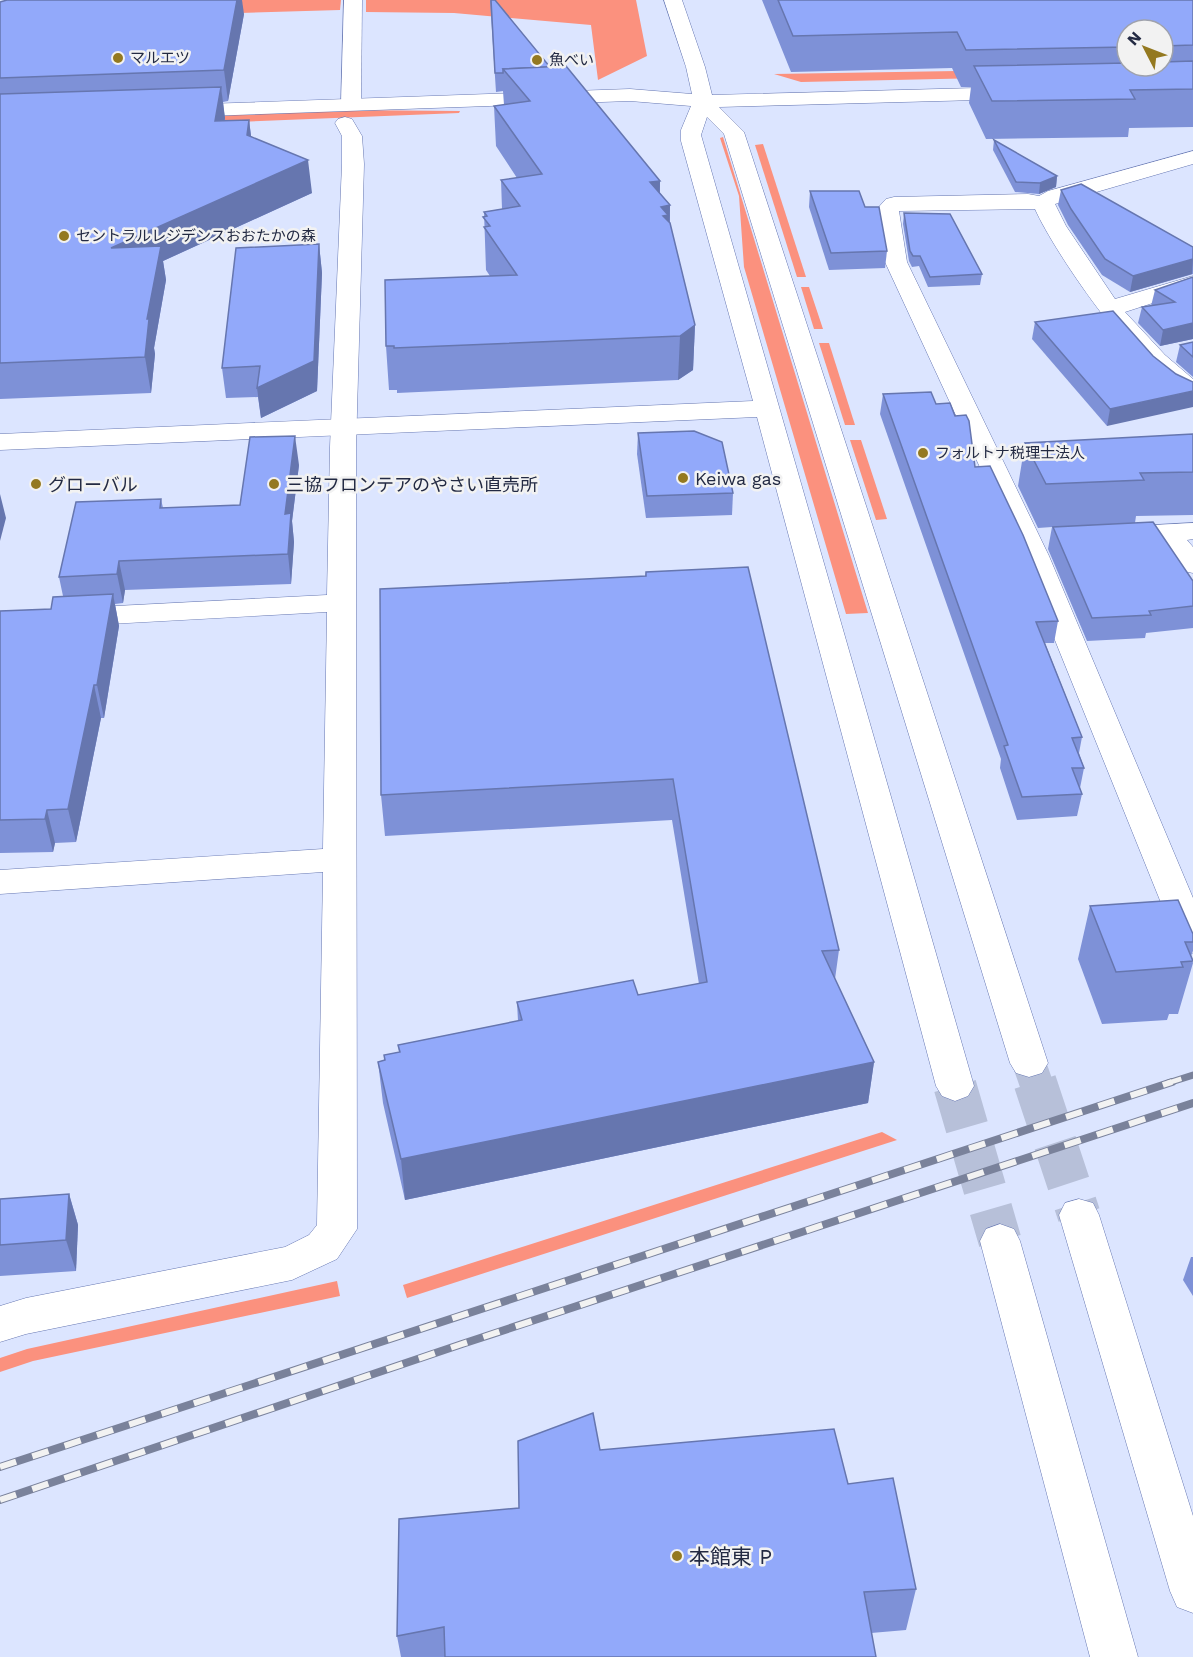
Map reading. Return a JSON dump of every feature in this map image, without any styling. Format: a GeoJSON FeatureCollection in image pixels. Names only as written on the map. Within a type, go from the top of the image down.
{"type":"FeatureCollection","features":[{"type":"Feature","properties":{"kind":"street"},"geometry":{"type":"LineString","coordinates":[[0,1324],[26,1316],[292,1263],[323,1247],[337,1229],[342,603],[353,164],[348,114],[353,0]]}},
{"type":"Feature","properties":{"kind":"street"},"geometry":{"type":"LineString","coordinates":[[673,0],[702,101],[734,132],[1029,1063]]}},
{"type":"Feature","properties":{"kind":"street"},"geometry":{"type":"LineString","coordinates":[[158,112],[348,114],[636,112],[702,101],[1030,93]]}},
{"type":"Feature","properties":{"kind":"street"},"geometry":{"type":"LineString","coordinates":[[702,101],[689,133],[768,409],[955,1086]]}},
{"type":"Feature","properties":{"kind":"street"},"geometry":{"type":"LineString","coordinates":[[174,129],[348,114]]}},
{"type":"Feature","properties":{"kind":"street"},"geometry":{"type":"LineString","coordinates":[[1044,204],[1048,199],[1056,196],[1193,157]]}},
{"type":"Feature","properties":{"kind":"street"},"geometry":{"type":"LineString","coordinates":[[1193,391],[1153,358],[1108,309],[1084,274],[1044,204],[1028,201],[962,204],[906,202],[894,204],[888,209],[896,262],[1039,538],[1193,940]]}},
{"type":"Feature","properties":{"kind":"street"},"geometry":{"type":"LineString","coordinates":[[1108,309],[1193,283]]}},
{"type":"Feature","properties":{"kind":"street"},"geometry":{"type":"LineString","coordinates":[[1153,358],[1183,349]]}},
{"type":"Feature","properties":{"kind":"street"},"geometry":{"type":"LineString","coordinates":[[0,442],[718,409],[768,409]]}},
{"type":"Feature","properties":{"kind":"street"},"geometry":{"type":"LineString","coordinates":[[1085,536],[1180,532],[1193,565]]}},
{"type":"Feature","properties":{"kind":"street"},"geometry":{"type":"LineString","coordinates":[[0,621],[342,603]]}},
{"type":"Feature","properties":{"kind":"street"},"geometry":{"type":"LineString","coordinates":[[0,882],[341,859]]}},
{"type":"Feature","properties":{"kind":"street"},"geometry":{"type":"LineString","coordinates":[[1079,1215],[1193,1591]]}},
{"type":"Feature","properties":{"kind":"street"},"geometry":{"type":"LineString","coordinates":[[1000,1241],[1113,1657]]}},
{"type":"Feature","properties":{"kind":"shaded area"},"geometry":{"type":"Polygon","coordinates":[[[24,0],[341,0],[340,10],[110,17],[0,6],[24,0]]]}},
{"type":"Feature","properties":{"kind":"shaded area"},"geometry":{"type":"Polygon","coordinates":[[[366,0],[636,0],[647,56],[598,80],[591,25],[454,13],[366,12],[366,0]]]}},
{"type":"Feature","properties":{"kind":"shaded area"},"geometry":{"type":"Polygon","coordinates":[[[1115,68],[1115,71],[985,78],[801,82],[774,74],[1115,68]]]}},
{"type":"Feature","properties":{"kind":"shaded area"},"geometry":{"type":"Polygon","coordinates":[[[339,110],[460,111],[459,113],[112,127],[17,123],[339,110]]]}},
{"type":"Feature","properties":{"kind":"shaded area"},"geometry":{"type":"Polygon","coordinates":[[[723,137],[868,613],[846,614],[744,267],[739,196],[720,138],[723,137]]]}},
{"type":"Feature","properties":{"kind":"shaded area"},"geometry":{"type":"Polygon","coordinates":[[[763,144],[806,277],[797,277],[755,145],[763,144]]]}},
{"type":"Feature","properties":{"kind":"shaded area"},"geometry":{"type":"Polygon","coordinates":[[[801,287],[809,287],[823,329],[814,329],[801,287]]]}},
{"type":"Feature","properties":{"kind":"shaded area"},"geometry":{"type":"Polygon","coordinates":[[[819,343],[829,343],[855,425],[845,425],[819,343]]]}},
{"type":"Feature","properties":{"kind":"shaded area"},"geometry":{"type":"Polygon","coordinates":[[[850,440],[861,440],[887,519],[876,520],[850,440]]]}},
{"type":"Feature","properties":{"kind":"shaded area"},"geometry":{"type":"Polygon","coordinates":[[[882,1132],[897,1140],[407,1298],[403,1285],[882,1132]]]}},
{"type":"Feature","properties":{"kind":"shaded area"},"geometry":{"type":"Polygon","coordinates":[[[337,1281],[340,1296],[33,1361],[0,1372],[0,1358],[27,1349],[337,1281]]]}},
{"type":"Feature","properties":{"kind":"building","name":"マルエツ"},"geometry":{"type":"Polygon","coordinates":[[[7,0],[237,0],[224,70],[0,78],[0,2],[7,0]]]}},
{"type":"Feature","properties":{"kind":"building"},"geometry":{"type":"Polygon","coordinates":[[[491,0],[495,0],[550,67],[503,69],[503,73],[495,73],[491,0]]]}},
{"type":"Feature","properties":{"kind":"building"},"geometry":{"type":"Polygon","coordinates":[[[778,0],[1193,0],[1193,45],[1175,46],[1175,18],[1115,18],[1115,47],[966,50],[957,32],[793,36],[778,0]]]}},
{"type":"Feature","properties":{"kind":"building"},"geometry":{"type":"Polygon","coordinates":[[[1193,61],[1193,89],[1130,90],[1135,99],[992,101],[974,66],[1115,63],[1115,78],[1175,78],[1175,62],[1193,61]]]}},
{"type":"Feature","properties":{"kind":"building"},"geometry":{"type":"Polygon","coordinates":[[[566,66],[660,181],[650,182],[670,205],[661,207],[668,215],[663,216],[670,223],[695,325],[680,336],[394,348],[394,346],[386,346],[385,280],[517,275],[484,227],[490,226],[483,217],[487,216],[484,212],[520,206],[501,180],[542,174],[494,106],[530,101],[503,69],[566,66]]]}},
{"type":"Feature","properties":{"kind":"building"},"geometry":{"type":"Polygon","coordinates":[[[221,87],[215,121],[249,120],[247,135],[308,160],[111,248],[161,246],[147,319],[149,319],[145,357],[0,363],[0,94],[221,87]]]}},
{"type":"Feature","properties":{"kind":"building"},"geometry":{"type":"Polygon","coordinates":[[[994,140],[1057,176],[1040,183],[1016,182],[994,140]]]}},
{"type":"Feature","properties":{"kind":"building"},"geometry":{"type":"Polygon","coordinates":[[[1081,184],[1193,247],[1193,259],[1133,276],[1105,259],[1061,190],[1081,184]]]}},
{"type":"Feature","properties":{"kind":"building"},"geometry":{"type":"Polygon","coordinates":[[[810,191],[859,191],[865,207],[879,207],[887,251],[831,253],[810,191]]]}},
{"type":"Feature","properties":{"kind":"building"},"geometry":{"type":"Polygon","coordinates":[[[904,213],[950,214],[982,274],[930,277],[920,256],[913,256],[910,251],[904,213]]]}},
{"type":"Feature","properties":{"kind":"building"},"geometry":{"type":"Polygon","coordinates":[[[319,244],[314,361],[257,388],[260,366],[222,368],[236,248],[319,244]]]}},
{"type":"Feature","properties":{"kind":"building"},"geometry":{"type":"Polygon","coordinates":[[[1193,277],[1193,323],[1163,330],[1142,307],[1175,302],[1155,290],[1193,277]]]}},
{"type":"Feature","properties":{"kind":"building"},"geometry":{"type":"Polygon","coordinates":[[[1113,311],[1153,356],[1176,374],[1193,382],[1193,391],[1110,409],[1035,322],[1113,311]]]}},
{"type":"Feature","properties":{"kind":"building"},"geometry":{"type":"Polygon","coordinates":[[[1193,342],[1193,357],[1180,345],[1193,342]]]}},
{"type":"Feature","properties":{"kind":"building"},"geometry":{"type":"Polygon","coordinates":[[[931,392],[936,404],[950,403],[955,416],[966,415],[969,421],[975,467],[990,466],[1023,535],[1058,621],[1036,622],[1082,737],[1072,738],[1084,768],[1072,768],[1082,794],[1022,797],[1004,746],[1008,745],[883,394],[931,392]]]}},
{"type":"Feature","properties":{"kind":"building"},"geometry":{"type":"Polygon","coordinates":[[[694,431],[722,442],[733,493],[647,496],[638,433],[694,431]]]}},
{"type":"Feature","properties":{"kind":"building"},"geometry":{"type":"Polygon","coordinates":[[[1193,434],[1193,472],[1140,473],[1144,480],[1046,484],[1025,443],[1193,434]]]}},
{"type":"Feature","properties":{"kind":"building"},"geometry":{"type":"Polygon","coordinates":[[[295,436],[285,514],[291,513],[288,554],[119,561],[117,574],[59,577],[76,502],[161,499],[160,508],[240,505],[250,437],[295,436]]]}},
{"type":"Feature","properties":{"kind":"building"},"geometry":{"type":"Polygon","coordinates":[[[1153,522],[1193,581],[1193,606],[1149,611],[1151,615],[1092,618],[1053,527],[1153,522]]]}},
{"type":"Feature","properties":{"kind":"building"},"geometry":{"type":"Polygon","coordinates":[[[748,567],[839,950],[822,951],[874,1062],[401,1159],[378,1062],[385,1060],[384,1055],[400,1052],[398,1045],[522,1020],[517,1002],[633,980],[638,995],[707,982],[673,779],[381,795],[380,589],[646,576],[646,572],[748,567]]]}},
{"type":"Feature","properties":{"kind":"building"},"geometry":{"type":"Polygon","coordinates":[[[113,594],[97,685],[94,685],[68,809],[47,810],[45,819],[0,820],[0,611],[51,609],[53,597],[113,594]]]}},
{"type":"Feature","properties":{"kind":"building"},"geometry":{"type":"Polygon","coordinates":[[[1178,900],[1193,934],[1193,942],[1185,942],[1193,961],[1181,962],[1183,967],[1116,972],[1090,906],[1178,900]]]}},
{"type":"Feature","properties":{"kind":"building"},"geometry":{"type":"Polygon","coordinates":[[[69,1194],[66,1240],[0,1245],[0,1199],[69,1194]]]}},
{"type":"Feature","properties":{"kind":"building","name":"本館東 P"},"geometry":{"type":"Polygon","coordinates":[[[593,1413],[600,1450],[834,1429],[848,1484],[893,1478],[916,1589],[864,1592],[876,1657],[445,1657],[444,1627],[397,1636],[399,1519],[519,1508],[518,1441],[593,1413]]]}},
{"type":"Feature","properties":{"kind":"tunnel"},"geometry":{"type":"LineString","coordinates":[[1029,1063],[1036,1083]]}},
{"type":"Feature","properties":{"kind":"tunnel"},"geometry":{"type":"LineString","coordinates":[[1035,1082],[1079,1215]]}},
{"type":"Feature","properties":{"kind":"tunnel"},"geometry":{"type":"LineString","coordinates":[[955,1086],[1000,1241]]}},
{"type":"Feature","properties":{"kind":"railway"},"geometry":{"type":"LineString","coordinates":[[1168,1083],[1193,1075]]}},
{"type":"Feature","properties":{"kind":"railway"},"geometry":{"type":"LineString","coordinates":[[0,1467],[1172,1082]]}},
{"type":"Feature","properties":{"kind":"railway"},"geometry":{"type":"LineString","coordinates":[[0,1500],[462,1344],[1193,1103]]}},
{"type":"Feature","properties":{"kind":"place","name":"マルエツ"},"geometry":{"type":"Point","coordinates":[118,58]}},
{"type":"Feature","properties":{"kind":"place","name":"魚べい"},"geometry":{"type":"Point","coordinates":[537,60]}},
{"type":"Feature","properties":{"kind":"place","name":"セントラルレジデンスおおたかの森"},"geometry":{"type":"Point","coordinates":[64,236]}},
{"type":"Feature","properties":{"kind":"place","name":"フォルトナ税理士法人"},"geometry":{"type":"Point","coordinates":[923,453]}},
{"type":"Feature","properties":{"kind":"place","name":"Keiwa gas"},"geometry":{"type":"Point","coordinates":[683,478]}},
{"type":"Feature","properties":{"kind":"place","name":"グローバル"},"geometry":{"type":"Point","coordinates":[36,484]}},
{"type":"Feature","properties":{"kind":"place","name":"三協フロンテアのやさい直売所"},"geometry":{"type":"Point","coordinates":[274,484]}},
{"type":"Feature","properties":{"kind":"place","name":"本館東 P"},"geometry":{"type":"Point","coordinates":[677,1556]}}]}
